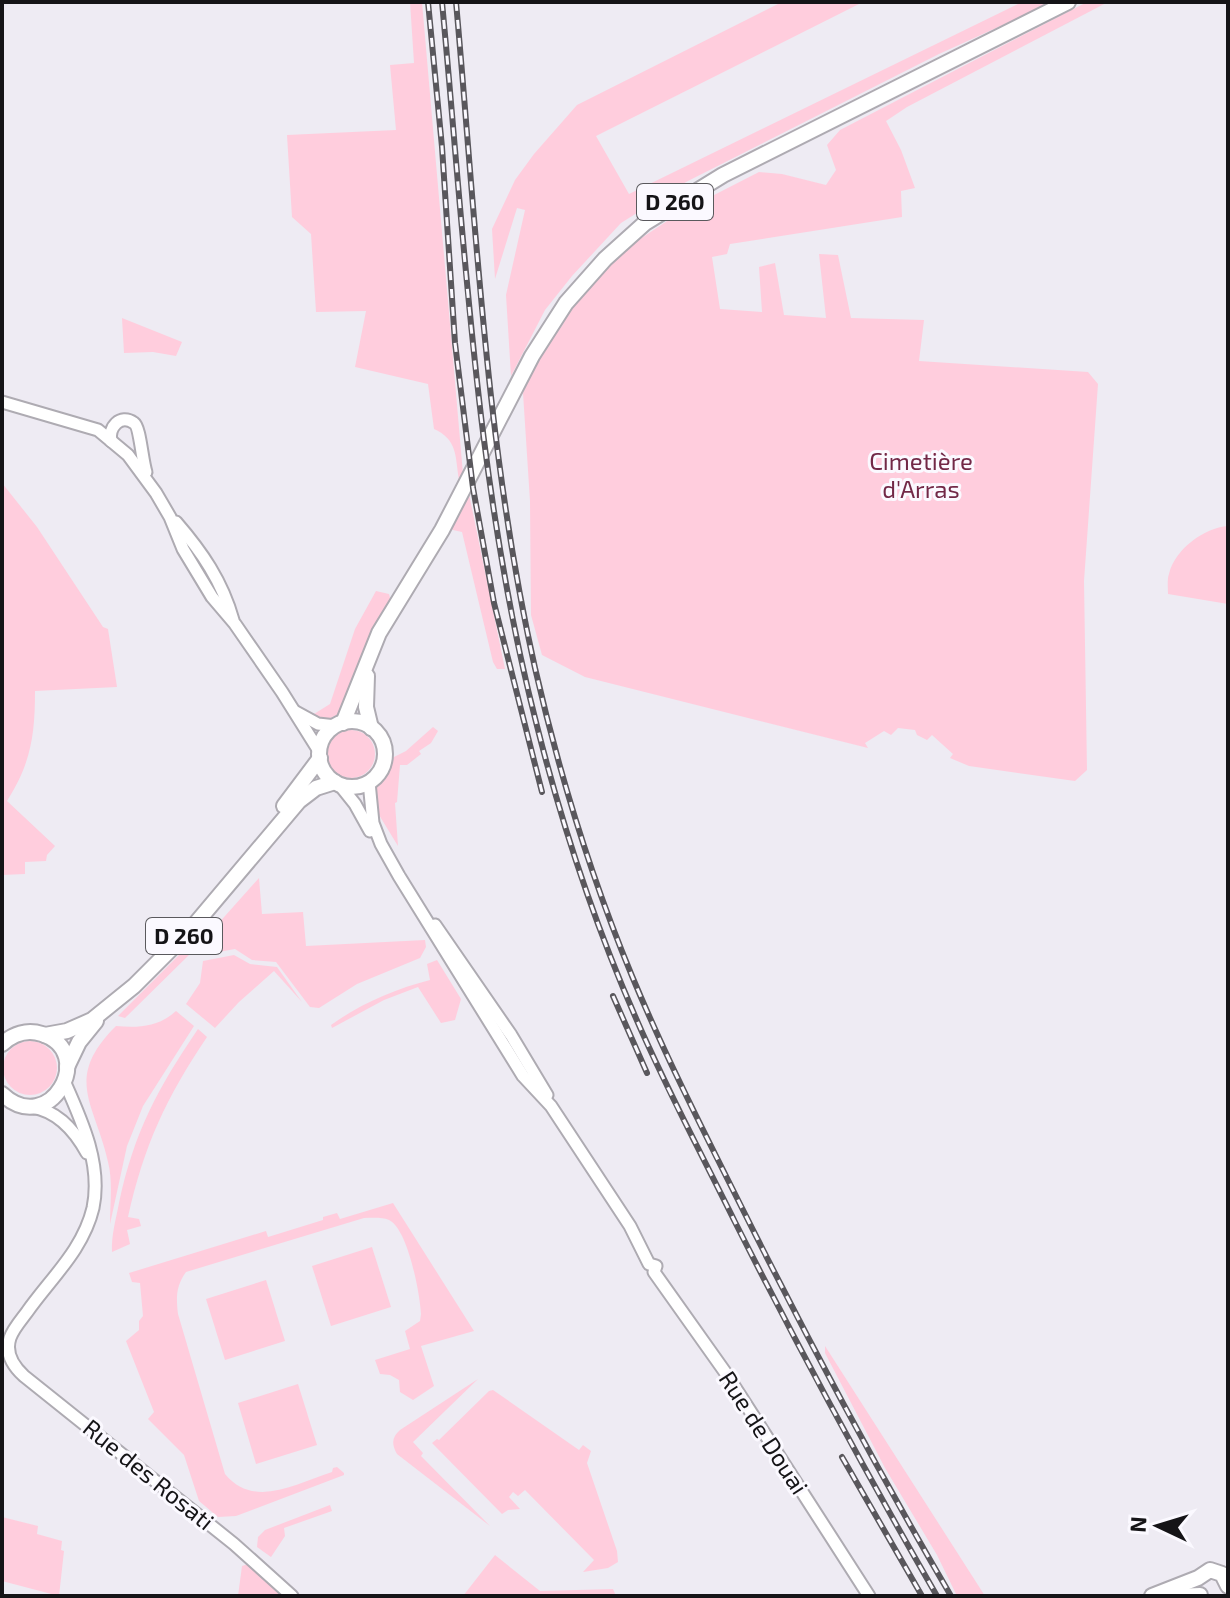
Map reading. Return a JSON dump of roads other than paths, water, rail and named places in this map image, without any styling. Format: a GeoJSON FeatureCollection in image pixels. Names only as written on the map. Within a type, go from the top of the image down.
{"type":"FeatureCollection","features":[{"type":"Feature","properties":{"kind":"main road","name":"D 260"},"geometry":{"type":"LineString","coordinates":[[339,725],[383,626],[452,512],[532,356],[566,303],[623,240],[671,205],[723,175],[1068,2]]}},
{"type":"Feature","properties":{"kind":"main road","name":"D 260"},"geometry":{"type":"LineString","coordinates":[[368,660],[366,707],[371,728]]}},
{"type":"Feature","properties":{"kind":"main road"},"geometry":{"type":"LineString","coordinates":[[356,722],[371,728],[381,740],[385,756],[381,770],[369,782],[356,787],[337,783],[324,771],[320,755],[326,735],[339,725],[356,722]]}},
{"type":"Feature","properties":{"kind":"main road","name":"D 260"},"geometry":{"type":"LineString","coordinates":[[256,850],[320,755]]}},
{"type":"Feature","properties":{"kind":"main road","name":"D 260"},"geometry":{"type":"LineString","coordinates":[[66,1075],[79,1042],[102,1013],[191,929],[304,796],[316,788],[337,783]]}},
{"type":"Feature","properties":{"kind":"main road","name":"D 260"},"geometry":{"type":"LineString","coordinates":[[45,1035],[74,1028],[102,1013]]}},
{"type":"Feature","properties":{"kind":"main road"},"geometry":{"type":"LineString","coordinates":[[2,1044],[19,1033],[45,1035],[61,1049],[66,1075],[53,1099],[3,1113]]}},
{"type":"Feature","properties":{"kind":"main road"},"geometry":{"type":"LineString","coordinates":[[2,1094],[26,1106]]}},
{"type":"Feature","properties":{"kind":"main road"},"geometry":{"type":"LineString","coordinates":[[1152,1596],[1223,1567],[1228,1586],[1223,1596]]}},
{"type":"Feature","properties":{"kind":"main road"},"geometry":{"type":"LineString","coordinates":[[1178,1596],[1201,1596],[1197,1587],[1198,1578]]}},
{"type":"Feature","properties":{"kind":"street"},"geometry":{"type":"LineString","coordinates":[[2,402],[98,430],[128,455],[149,481],[170,517],[190,562],[212,597],[235,624],[296,712],[320,755]]}},
{"type":"Feature","properties":{"kind":"street"},"geometry":{"type":"LineString","coordinates":[[98,430],[123,420],[132,422],[139,429],[140,454],[149,481]]}},
{"type":"Feature","properties":{"kind":"street"},"geometry":{"type":"LineString","coordinates":[[114,425],[111,430],[115,445]]}},
{"type":"Feature","properties":{"kind":"street"},"geometry":{"type":"LineString","coordinates":[[115,445],[133,448],[139,439]]}},
{"type":"Feature","properties":{"kind":"street"},"geometry":{"type":"LineString","coordinates":[[296,712],[318,724],[339,725]]}},
{"type":"Feature","properties":{"kind":"street"},"geometry":{"type":"LineString","coordinates":[[369,782],[371,812],[381,844]]}},
{"type":"Feature","properties":{"kind":"street"},"geometry":{"type":"LineString","coordinates":[[337,783],[348,793],[381,844]]}},
{"type":"Feature","properties":{"kind":"street","name":"Rue de Douai"},"geometry":{"type":"LineString","coordinates":[[381,844],[523,1076],[551,1106],[634,1233],[651,1268],[725,1372],[869,1596]]}},
{"type":"Feature","properties":{"kind":"street"},"geometry":{"type":"LineString","coordinates":[[66,1075],[87,1136],[92,1164]]}},
{"type":"Feature","properties":{"kind":"street"},"geometry":{"type":"LineString","coordinates":[[26,1106],[45,1110],[64,1123],[82,1144],[92,1164]]}},
{"type":"Feature","properties":{"kind":"street","name":"Rue des Rosati"},"geometry":{"type":"LineString","coordinates":[[92,1164],[94,1198],[82,1238],[14,1330],[9,1351],[16,1368],[234,1544],[292,1596]]}},
{"type":"Feature","properties":{"kind":"railway"},"geometry":{"type":"LineString","coordinates":[[428,2],[442,147],[455,343],[473,488],[494,603],[542,792]]}},
{"type":"Feature","properties":{"kind":"railway"},"geometry":{"type":"LineString","coordinates":[[442,2],[486,457],[516,637],[568,836],[620,981],[671,1094],[808,1364],[937,1596]]}},
{"type":"Feature","properties":{"kind":"railway"},"geometry":{"type":"LineString","coordinates":[[456,2],[485,336],[505,503],[535,668],[577,824],[632,976],[687,1096],[819,1359],[951,1596]]}},
{"type":"Feature","properties":{"kind":"railway"},"geometry":{"type":"LineString","coordinates":[[613,996],[647,1073]]}},
{"type":"Feature","properties":{"kind":"railway"},"geometry":{"type":"LineString","coordinates":[[842,1457],[922,1596]]}},
{"type":"Feature","properties":{"kind":"park label","name":"Cimetière d'Arras"},"geometry":{"type":"Point","coordinates":[921,476]}}]}
